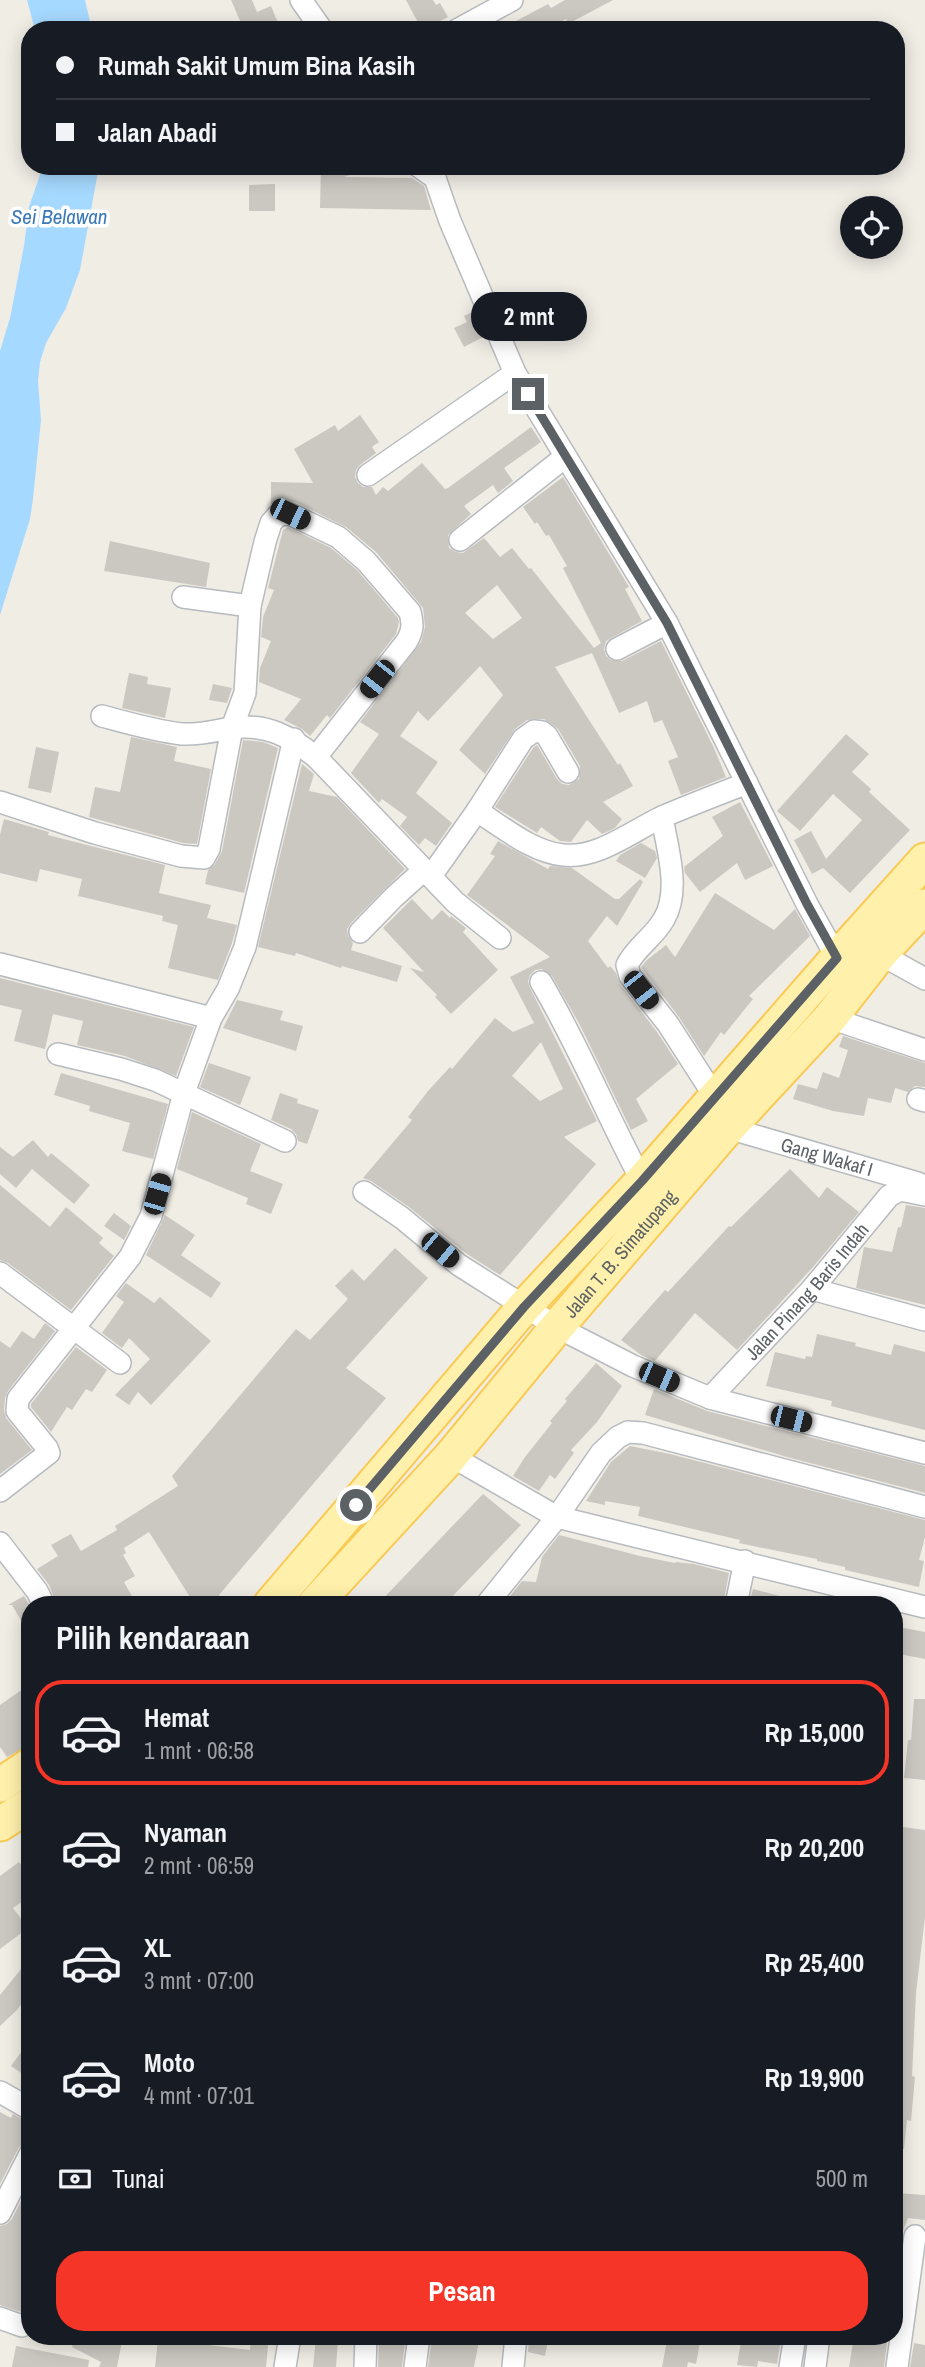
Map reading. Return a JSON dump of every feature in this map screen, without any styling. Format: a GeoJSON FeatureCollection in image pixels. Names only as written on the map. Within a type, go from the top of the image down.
{"type":"FeatureCollection","features":[{"type":"Feature","properties":{"kind":"main road","name":"Jalan T. B. Simatupang"},"geometry":{"type":"LineString","coordinates":[[278,1596],[524,1307],[642,1181],[715,1097],[858,949],[925,860]]}},
{"type":"Feature","properties":{"kind":"main road","name":"Jalan T. B. Simatupang"},"geometry":{"type":"LineString","coordinates":[[322,1596],[451,1456],[557,1327],[728,1128],[830,1018],[858,949],[925,906]]}},
{"type":"Feature","properties":{"kind":"main road"},"geometry":{"type":"LineString","coordinates":[[0,1785],[21,1771]]}},
{"type":"Feature","properties":{"kind":"main road"},"geometry":{"type":"LineString","coordinates":[[0,1824],[21,1811]]}},
{"type":"Feature","properties":{"kind":"street"},"geometry":{"type":"LineString","coordinates":[[301,0],[316,21]]}},
{"type":"Feature","properties":{"kind":"street"},"geometry":{"type":"LineString","coordinates":[[474,21],[512,0]]}},
{"type":"Feature","properties":{"kind":"street"},"geometry":{"type":"LineString","coordinates":[[431,175],[435,178],[450,221],[515,373],[667,623],[807,904],[858,949],[925,979]]}},
{"type":"Feature","properties":{"kind":"street"},"geometry":{"type":"LineString","coordinates":[[368,475],[515,373]]}},
{"type":"Feature","properties":{"kind":"street"},"geometry":{"type":"LineString","coordinates":[[460,540],[565,457]]}},
{"type":"Feature","properties":{"kind":"street"},"geometry":{"type":"LineString","coordinates":[[0,802],[95,833],[181,856],[204,858],[209,849],[232,728],[245,693],[250,606],[265,542],[271,523],[278,516],[290,514],[338,537],[366,561],[410,612],[413,631],[316,757]]}},
{"type":"Feature","properties":{"kind":"street"},"geometry":{"type":"LineString","coordinates":[[183,597],[250,606]]}},
{"type":"Feature","properties":{"kind":"street"},"geometry":{"type":"LineString","coordinates":[[617,649],[667,623]]}},
{"type":"Feature","properties":{"kind":"street"},"geometry":{"type":"LineString","coordinates":[[102,716],[182,734],[208,734],[232,728],[266,728],[294,739],[316,757],[455,902],[500,938]]}},
{"type":"Feature","properties":{"kind":"street"},"geometry":{"type":"LineString","coordinates":[[360,932],[394,897],[427,873],[477,811],[529,733],[542,732],[547,736],[568,772]]}},
{"type":"Feature","properties":{"kind":"street"},"geometry":{"type":"LineString","coordinates":[[0,1491],[49,1453],[47,1447],[16,1411],[16,1404],[130,1257],[151,1216],[184,1093],[211,1018],[228,989],[244,947],[294,739]]}},
{"type":"Feature","properties":{"kind":"street"},"geometry":{"type":"LineString","coordinates":[[477,811],[538,848],[563,855],[599,850],[662,817],[747,783]]}},
{"type":"Feature","properties":{"kind":"street"},"geometry":{"type":"LineString","coordinates":[[662,817],[672,889],[671,904],[664,920],[633,954],[627,965],[630,976],[668,1024],[715,1097]]}},
{"type":"Feature","properties":{"kind":"street"},"geometry":{"type":"LineString","coordinates":[[0,964],[211,1018]]}},
{"type":"Feature","properties":{"kind":"street"},"geometry":{"type":"LineString","coordinates":[[541,982],[642,1181]]}},
{"type":"Feature","properties":{"kind":"street"},"geometry":{"type":"LineString","coordinates":[[830,1018],[925,1050]]}},
{"type":"Feature","properties":{"kind":"street"},"geometry":{"type":"LineString","coordinates":[[58,1054],[121,1069],[184,1093],[285,1141]]}},
{"type":"Feature","properties":{"kind":"street","name":"Gang Wakaf I"},"geometry":{"type":"LineString","coordinates":[[728,1128],[919,1190]]}},
{"type":"Feature","properties":{"kind":"street","name":"Jalan Pinang Baris Indah"},"geometry":{"type":"LineString","coordinates":[[710,1398],[812,1289],[889,1196],[895,1191],[919,1190]]}},
{"type":"Feature","properties":{"kind":"street"},"geometry":{"type":"LineString","coordinates":[[364,1192],[402,1218],[459,1265],[557,1327],[633,1366],[710,1398],[925,1453]]}},
{"type":"Feature","properties":{"kind":"street"},"geometry":{"type":"LineString","coordinates":[[0,1273],[120,1363]]}},
{"type":"Feature","properties":{"kind":"street"},"geometry":{"type":"LineString","coordinates":[[812,1289],[925,1320]]}},
{"type":"Feature","properties":{"kind":"street"},"geometry":{"type":"LineString","coordinates":[[493,1596],[557,1517],[601,1453],[618,1437],[628,1432],[643,1433],[925,1507]]}},
{"type":"Feature","properties":{"kind":"street"},"geometry":{"type":"LineString","coordinates":[[451,1456],[557,1517],[885,1596]]}},
{"type":"Feature","properties":{"kind":"street"},"geometry":{"type":"LineString","coordinates":[[0,1543],[40,1596]]}},
{"type":"Feature","properties":{"kind":"street"},"geometry":{"type":"LineString","coordinates":[[738,1596],[745,1561]]}},
{"type":"Feature","properties":{"kind":"street"},"geometry":{"type":"LineString","coordinates":[[903,1600],[925,1606]]}},
{"type":"Feature","properties":{"kind":"street"},"geometry":{"type":"LineString","coordinates":[[0,2092],[21,2104]]}},
{"type":"Feature","properties":{"kind":"street"},"geometry":{"type":"LineString","coordinates":[[0,2213],[21,2172]]}},
{"type":"Feature","properties":{"kind":"street"},"geometry":{"type":"LineString","coordinates":[[903,2323],[915,2236]]}},
{"type":"Feature","properties":{"kind":"street"},"geometry":{"type":"LineString","coordinates":[[0,2318],[21,2326]]}},
{"type":"Feature","properties":{"kind":"street"},"geometry":{"type":"LineString","coordinates":[[285,2367],[289,2345]]}},
{"type":"Feature","properties":{"kind":"street"},"geometry":{"type":"LineString","coordinates":[[365,2367],[366,2345]]}},
{"type":"Feature","properties":{"kind":"street"},"geometry":{"type":"LineString","coordinates":[[415,2367],[418,2345]]}},
{"type":"Feature","properties":{"kind":"street"},"geometry":{"type":"LineString","coordinates":[[513,2367],[515,2345]]}},
{"type":"Feature","properties":{"kind":"street"},"geometry":{"type":"LineString","coordinates":[[790,2367],[794,2345]]}},
{"type":"Feature","properties":{"kind":"street"},"geometry":{"type":"LineString","coordinates":[[815,2367],[818,2345]]}},
{"type":"Feature","properties":{"kind":"street"},"geometry":{"type":"LineString","coordinates":[[897,2367],[900,2345]]}},
{"type":"Feature","properties":{"kind":"water"},"geometry":{"type":"Polygon","coordinates":[[[27,0],[85,0],[90,21],[33,21],[27,0]]]}},
{"type":"Feature","properties":{"kind":"water","name":"Sei Belawan"},"geometry":{"type":"Polygon","coordinates":[[[40,175],[97,175],[80,270],[66,308],[46,343],[40,362],[38,381],[41,420],[30,519],[0,615],[0,351],[10,318],[29,207],[40,175]]]}},
{"type":"Feature","properties":{"kind":"building"},"geometry":{"type":"Polygon","coordinates":[[[231,0],[252,0],[257,12],[271,6],[277,21],[240,21],[231,0]]]}},
{"type":"Feature","properties":{"kind":"building"},"geometry":{"type":"Polygon","coordinates":[[[406,0],[433,0],[436,5],[440,3],[448,17],[440,21],[417,21],[406,0]]]}},
{"type":"Feature","properties":{"kind":"building"},"geometry":{"type":"Polygon","coordinates":[[[565,0],[613,0],[574,21],[516,21],[548,4],[551,8],[565,0]]]}},
{"type":"Feature","properties":{"kind":"building"},"geometry":{"type":"Polygon","coordinates":[[[321,175],[350,175],[344,177],[412,178],[424,186],[431,210],[320,208],[321,175]]]}},
{"type":"Feature","properties":{"kind":"building"},"geometry":{"type":"Polygon","coordinates":[[[275,184],[275,211],[249,211],[249,185],[275,184]]]}},
{"type":"Feature","properties":{"kind":"building"},"geometry":{"type":"Polygon","coordinates":[[[474,311],[485,336],[464,347],[454,328],[467,322],[464,316],[474,311]]]}},
{"type":"Feature","properties":{"kind":"building"},"geometry":{"type":"Polygon","coordinates":[[[360,415],[379,442],[372,447],[376,453],[360,465],[355,477],[363,487],[372,487],[376,495],[383,487],[388,491],[422,463],[445,489],[448,488],[531,427],[541,442],[504,468],[513,481],[498,493],[493,485],[464,506],[471,514],[448,535],[449,548],[463,553],[484,538],[500,557],[512,548],[594,648],[601,643],[563,568],[567,566],[549,535],[546,536],[523,507],[563,477],[629,587],[625,589],[642,621],[606,641],[606,656],[611,660],[622,661],[661,641],[726,777],[681,795],[668,761],[678,757],[662,720],[654,723],[647,701],[619,713],[592,653],[555,667],[633,786],[603,802],[622,819],[609,831],[602,834],[587,820],[571,842],[560,841],[541,827],[537,833],[495,807],[537,745],[562,784],[569,785],[579,779],[580,766],[558,729],[544,719],[527,720],[515,729],[485,774],[459,750],[503,695],[480,666],[428,721],[418,711],[400,736],[438,762],[416,793],[452,823],[436,846],[425,838],[419,845],[400,826],[407,817],[382,799],[379,803],[351,773],[379,734],[360,722],[421,642],[425,627],[423,608],[376,552],[346,527],[295,502],[271,504],[271,482],[313,483],[294,449],[335,425],[338,431],[360,415]],[[497,585],[465,613],[493,639],[522,618],[497,585]]]}},
{"type":"Feature","properties":{"kind":"building"},"geometry":{"type":"Polygon","coordinates":[[[288,527],[331,548],[357,570],[399,622],[396,634],[330,718],[327,715],[310,736],[284,720],[301,699],[259,682],[260,668],[271,641],[261,637],[263,617],[274,590],[268,588],[283,530],[288,527]]]}},
{"type":"Feature","properties":{"kind":"building"},"geometry":{"type":"Polygon","coordinates":[[[110,541],[210,563],[206,587],[104,571],[110,541]]]}},
{"type":"Feature","properties":{"kind":"building"},"geometry":{"type":"Polygon","coordinates":[[[129,673],[148,677],[147,684],[171,688],[165,718],[122,708],[129,673]]]}},
{"type":"Feature","properties":{"kind":"building"},"geometry":{"type":"Polygon","coordinates":[[[213,684],[232,688],[227,703],[209,700],[213,684]]]}},
{"type":"Feature","properties":{"kind":"building"},"geometry":{"type":"Polygon","coordinates":[[[846,734],[869,754],[852,772],[871,789],[869,792],[910,830],[850,893],[823,868],[812,874],[794,840],[811,831],[826,859],[862,820],[833,794],[800,831],[777,811],[846,734]]]}},
{"type":"Feature","properties":{"kind":"building"},"geometry":{"type":"Polygon","coordinates":[[[131,737],[177,747],[174,761],[211,769],[197,844],[183,843],[89,817],[95,787],[120,792],[131,737]]]}},
{"type":"Feature","properties":{"kind":"building"},"geometry":{"type":"Polygon","coordinates":[[[243,740],[263,742],[278,748],[244,893],[205,884],[208,870],[222,851],[243,740]]]}},
{"type":"Feature","properties":{"kind":"building"},"geometry":{"type":"Polygon","coordinates":[[[36,747],[59,752],[51,793],[28,788],[36,747]]]}},
{"type":"Feature","properties":{"kind":"building"},"geometry":{"type":"Polygon","coordinates":[[[302,764],[314,774],[309,791],[337,797],[405,869],[347,929],[353,943],[351,950],[402,966],[397,982],[296,953],[295,956],[258,947],[302,764]]]}},
{"type":"Feature","properties":{"kind":"building"},"geometry":{"type":"Polygon","coordinates":[[[740,802],[773,866],[745,880],[737,863],[700,892],[685,873],[684,867],[723,836],[712,817],[740,802]]]}},
{"type":"Feature","properties":{"kind":"building"},"geometry":{"type":"Polygon","coordinates":[[[4,819],[49,832],[48,835],[165,865],[159,893],[211,905],[207,918],[237,925],[218,980],[168,968],[178,925],[162,921],[163,916],[78,896],[82,879],[40,869],[37,882],[0,873],[0,835],[4,819]]]}},
{"type":"Feature","properties":{"kind":"building"},"geometry":{"type":"Polygon","coordinates":[[[498,841],[548,869],[550,866],[572,868],[615,899],[619,899],[640,879],[643,882],[617,926],[607,916],[588,941],[608,968],[610,966],[616,973],[620,984],[678,1064],[636,1099],[648,1121],[631,1130],[580,1025],[552,976],[542,969],[535,970],[530,975],[530,988],[597,1121],[564,1137],[596,1164],[500,1275],[467,1254],[409,1207],[363,1178],[412,1120],[408,1117],[428,1091],[450,1067],[452,1069],[495,1018],[513,1032],[534,1023],[510,977],[550,957],[467,895],[495,856],[490,854],[498,841]],[[541,1042],[512,1076],[540,1101],[563,1089],[541,1042]]]}},
{"type":"Feature","properties":{"kind":"building"},"geometry":{"type":"Polygon","coordinates":[[[641,843],[655,851],[657,858],[645,878],[616,861],[620,855],[641,843]]]}},
{"type":"Feature","properties":{"kind":"building"},"geometry":{"type":"Polygon","coordinates":[[[715,893],[774,930],[795,909],[810,936],[749,996],[753,999],[724,1035],[721,1032],[704,1056],[679,1017],[641,967],[666,945],[675,957],[715,893]]]}},
{"type":"Feature","properties":{"kind":"building"},"geometry":{"type":"Polygon","coordinates":[[[412,899],[432,920],[442,910],[466,928],[463,932],[498,970],[451,1014],[435,997],[437,995],[410,968],[424,972],[383,928],[412,899]]]}},
{"type":"Feature","properties":{"kind":"building"},"geometry":{"type":"Polygon","coordinates":[[[0,978],[194,1027],[176,1076],[125,1056],[77,1045],[83,1021],[53,1014],[45,1049],[14,1041],[22,1010],[0,1005],[0,978]]]}},
{"type":"Feature","properties":{"kind":"building"},"geometry":{"type":"Polygon","coordinates":[[[237,1000],[283,1011],[280,1020],[303,1026],[296,1051],[223,1028],[237,1000]]]}},
{"type":"Feature","properties":{"kind":"building"},"geometry":{"type":"Polygon","coordinates":[[[843,1036],[925,1063],[925,1087],[915,1086],[908,1092],[895,1088],[891,1103],[868,1098],[864,1116],[833,1111],[793,1099],[798,1084],[817,1089],[823,1072],[839,1078],[848,1050],[839,1047],[843,1036]]]}},
{"type":"Feature","properties":{"kind":"building"},"geometry":{"type":"Polygon","coordinates":[[[209,1063],[251,1077],[240,1105],[200,1087],[209,1063]]]}},
{"type":"Feature","properties":{"kind":"building"},"geometry":{"type":"Polygon","coordinates":[[[61,1073],[168,1104],[153,1159],[122,1151],[130,1123],[89,1111],[90,1106],[54,1095],[61,1073]]]}},
{"type":"Feature","properties":{"kind":"building"},"geometry":{"type":"Polygon","coordinates":[[[280,1093],[298,1099],[297,1103],[319,1110],[307,1144],[298,1141],[291,1129],[271,1120],[280,1093]]]}},
{"type":"Feature","properties":{"kind":"building"},"geometry":{"type":"Polygon","coordinates":[[[192,1112],[261,1144],[250,1171],[283,1184],[271,1214],[246,1204],[248,1198],[177,1169],[192,1112]]]}},
{"type":"Feature","properties":{"kind":"building"},"geometry":{"type":"Polygon","coordinates":[[[33,1140],[48,1157],[51,1153],[90,1185],[74,1204],[32,1169],[16,1188],[0,1174],[0,1147],[13,1157],[33,1140]]]}},
{"type":"Feature","properties":{"kind":"building"},"geometry":{"type":"Polygon","coordinates":[[[790,1169],[819,1198],[827,1187],[859,1212],[737,1350],[695,1313],[655,1361],[641,1355],[621,1340],[665,1290],[668,1292],[729,1226],[790,1169]]]}},
{"type":"Feature","properties":{"kind":"building"},"geometry":{"type":"Polygon","coordinates":[[[0,1185],[50,1227],[66,1207],[103,1238],[99,1243],[114,1256],[71,1310],[8,1263],[0,1260],[0,1185]]]}},
{"type":"Feature","properties":{"kind":"building"},"geometry":{"type":"Polygon","coordinates":[[[906,1205],[925,1208],[925,1305],[856,1288],[864,1247],[892,1252],[906,1205]]]}},
{"type":"Feature","properties":{"kind":"building"},"geometry":{"type":"Polygon","coordinates":[[[114,1213],[131,1226],[124,1240],[104,1226],[114,1213]]]}},
{"type":"Feature","properties":{"kind":"building"},"geometry":{"type":"Polygon","coordinates":[[[165,1215],[195,1235],[181,1255],[221,1283],[211,1298],[146,1255],[165,1215]]]}},
{"type":"Feature","properties":{"kind":"building"},"geometry":{"type":"Polygon","coordinates":[[[395,1248],[428,1278],[346,1368],[386,1398],[220,1596],[189,1596],[149,1532],[124,1548],[126,1553],[123,1555],[135,1576],[124,1582],[132,1596],[53,1596],[37,1569],[58,1556],[51,1545],[71,1534],[81,1551],[117,1530],[115,1526],[178,1486],[172,1476],[296,1329],[310,1340],[348,1299],[335,1286],[352,1269],[364,1281],[395,1248]]]}},
{"type":"Feature","properties":{"kind":"building"},"geometry":{"type":"Polygon","coordinates":[[[126,1283],[154,1303],[160,1297],[211,1341],[151,1405],[138,1392],[129,1405],[115,1395],[150,1359],[129,1338],[122,1348],[102,1333],[124,1302],[116,1296],[126,1283]]]}},
{"type":"Feature","properties":{"kind":"building"},"geometry":{"type":"Polygon","coordinates":[[[45,1323],[55,1331],[5,1398],[6,1418],[32,1450],[0,1474],[0,1341],[10,1348],[22,1331],[34,1339],[45,1323]]]}},
{"type":"Feature","properties":{"kind":"building"},"geometry":{"type":"Polygon","coordinates":[[[817,1334],[891,1355],[894,1344],[925,1352],[925,1430],[831,1406],[832,1401],[766,1386],[775,1352],[805,1359],[806,1356],[812,1357],[817,1334]]]}},
{"type":"Feature","properties":{"kind":"building"},"geometry":{"type":"Polygon","coordinates":[[[76,1347],[107,1370],[92,1392],[86,1389],[72,1410],[67,1407],[51,1432],[31,1404],[76,1347]]]}},
{"type":"Feature","properties":{"kind":"building"},"geometry":{"type":"Polygon","coordinates":[[[596,1363],[622,1386],[597,1422],[571,1450],[574,1453],[555,1479],[550,1475],[539,1491],[513,1476],[552,1423],[550,1421],[567,1401],[565,1399],[596,1363]]]}},
{"type":"Feature","properties":{"kind":"building"},"geometry":{"type":"Polygon","coordinates":[[[654,1389],[707,1411],[925,1466],[925,1493],[787,1457],[645,1415],[654,1389]]]}},
{"type":"Feature","properties":{"kind":"building"},"geometry":{"type":"Polygon","coordinates":[[[630,1446],[925,1520],[925,1537],[919,1560],[924,1561],[919,1587],[845,1570],[845,1567],[817,1559],[739,1543],[740,1540],[638,1516],[640,1507],[586,1501],[611,1462],[630,1446]]]}},
{"type":"Feature","properties":{"kind":"building"},"geometry":{"type":"Polygon","coordinates":[[[483,1494],[521,1525],[453,1596],[386,1596],[483,1494]]]}},
{"type":"Feature","properties":{"kind":"building"},"geometry":{"type":"Polygon","coordinates":[[[559,1535],[640,1556],[694,1564],[729,1573],[725,1596],[510,1596],[522,1581],[536,1582],[542,1557],[559,1535]]]}},
{"type":"Feature","properties":{"kind":"building"},"geometry":{"type":"Polygon","coordinates":[[[753,1589],[780,1596],[751,1596],[753,1589]]]}},
{"type":"Feature","properties":{"kind":"building"},"geometry":{"type":"Polygon","coordinates":[[[21,1598],[21,1620],[12,1605],[8,1605],[21,1598]]]}},
{"type":"Feature","properties":{"kind":"building"},"geometry":{"type":"Polygon","coordinates":[[[903,1628],[925,1632],[925,1659],[903,1655],[903,1628]]]}},
{"type":"Feature","properties":{"kind":"building"},"geometry":{"type":"Polygon","coordinates":[[[21,1690],[21,1749],[7,1757],[0,1747],[0,1705],[21,1690]]]}},
{"type":"Feature","properties":{"kind":"building"},"geometry":{"type":"Polygon","coordinates":[[[914,1699],[925,1699],[925,1780],[904,1778],[908,1740],[911,1740],[914,1699]]]}},
{"type":"Feature","properties":{"kind":"building"},"geometry":{"type":"Polygon","coordinates":[[[903,1827],[925,1830],[925,1917],[916,1993],[912,2076],[915,2077],[911,2121],[907,2120],[904,2149],[903,1827]]]}},
{"type":"Feature","properties":{"kind":"building"},"geometry":{"type":"Polygon","coordinates":[[[19,1862],[21,1865],[21,1902],[13,1908],[21,1919],[21,1933],[0,1949],[0,1876],[19,1862]]]}},
{"type":"Feature","properties":{"kind":"building"},"geometry":{"type":"Polygon","coordinates":[[[21,1969],[21,2004],[0,2026],[0,1995],[21,1969]]]}},
{"type":"Feature","properties":{"kind":"building"},"geometry":{"type":"Polygon","coordinates":[[[21,2052],[21,2073],[11,2066],[21,2052]]]}},
{"type":"Feature","properties":{"kind":"building"},"geometry":{"type":"Polygon","coordinates":[[[0,2112],[11,2118],[13,2114],[21,2118],[21,2146],[0,2184],[0,2112]]]}},
{"type":"Feature","properties":{"kind":"building"},"geometry":{"type":"Polygon","coordinates":[[[903,2194],[925,2195],[925,2220],[908,2218],[903,2231],[903,2194]]]}},
{"type":"Feature","properties":{"kind":"building"},"geometry":{"type":"Polygon","coordinates":[[[21,2201],[21,2312],[0,2305],[0,2226],[12,2219],[21,2201]]]}},
{"type":"Feature","properties":{"kind":"building"},"geometry":{"type":"Polygon","coordinates":[[[914,2343],[925,2345],[925,2367],[910,2367],[914,2343]]]}},
{"type":"Feature","properties":{"kind":"building"},"geometry":{"type":"Polygon","coordinates":[[[121,2345],[117,2367],[99,2367],[101,2362],[72,2347],[121,2345]]]}},
{"type":"Feature","properties":{"kind":"building"},"geometry":{"type":"Polygon","coordinates":[[[157,2345],[208,2345],[250,2350],[250,2345],[268,2345],[266,2367],[155,2367],[157,2345]]]}},
{"type":"Feature","properties":{"kind":"building"},"geometry":{"type":"Polygon","coordinates":[[[315,2345],[338,2345],[336,2367],[313,2367],[315,2345]]]}},
{"type":"Feature","properties":{"kind":"building"},"geometry":{"type":"Polygon","coordinates":[[[379,2345],[405,2345],[402,2367],[378,2367],[379,2345]]]}},
{"type":"Feature","properties":{"kind":"building"},"geometry":{"type":"Polygon","coordinates":[[[431,2345],[478,2345],[474,2367],[428,2367],[431,2345]]]}},
{"type":"Feature","properties":{"kind":"building"},"geometry":{"type":"Polygon","coordinates":[[[528,2345],[547,2345],[545,2356],[528,2352],[528,2345]]]}},
{"type":"Feature","properties":{"kind":"building"},"geometry":{"type":"Polygon","coordinates":[[[666,2345],[699,2345],[696,2364],[688,2362],[687,2367],[662,2367],[666,2345]]]}},
{"type":"Feature","properties":{"kind":"building"},"geometry":{"type":"Polygon","coordinates":[[[740,2345],[780,2345],[777,2364],[758,2361],[757,2367],[737,2365],[740,2345]]]}},
{"type":"Feature","properties":{"kind":"building"},"geometry":{"type":"Polygon","coordinates":[[[853,2345],[887,2345],[884,2367],[849,2367],[853,2345]]]}},
{"type":"Feature","properties":{"kind":"building"},"geometry":{"type":"Polygon","coordinates":[[[16,2346],[89,2360],[88,2367],[12,2367],[16,2346]]]}},
{"type":"Feature","properties":{"kind":"route"},"geometry":{"type":"LineString","coordinates":[[356,1505],[524,1307],[642,1181],[837,958],[807,904],[667,623],[528,394]]}}]}
